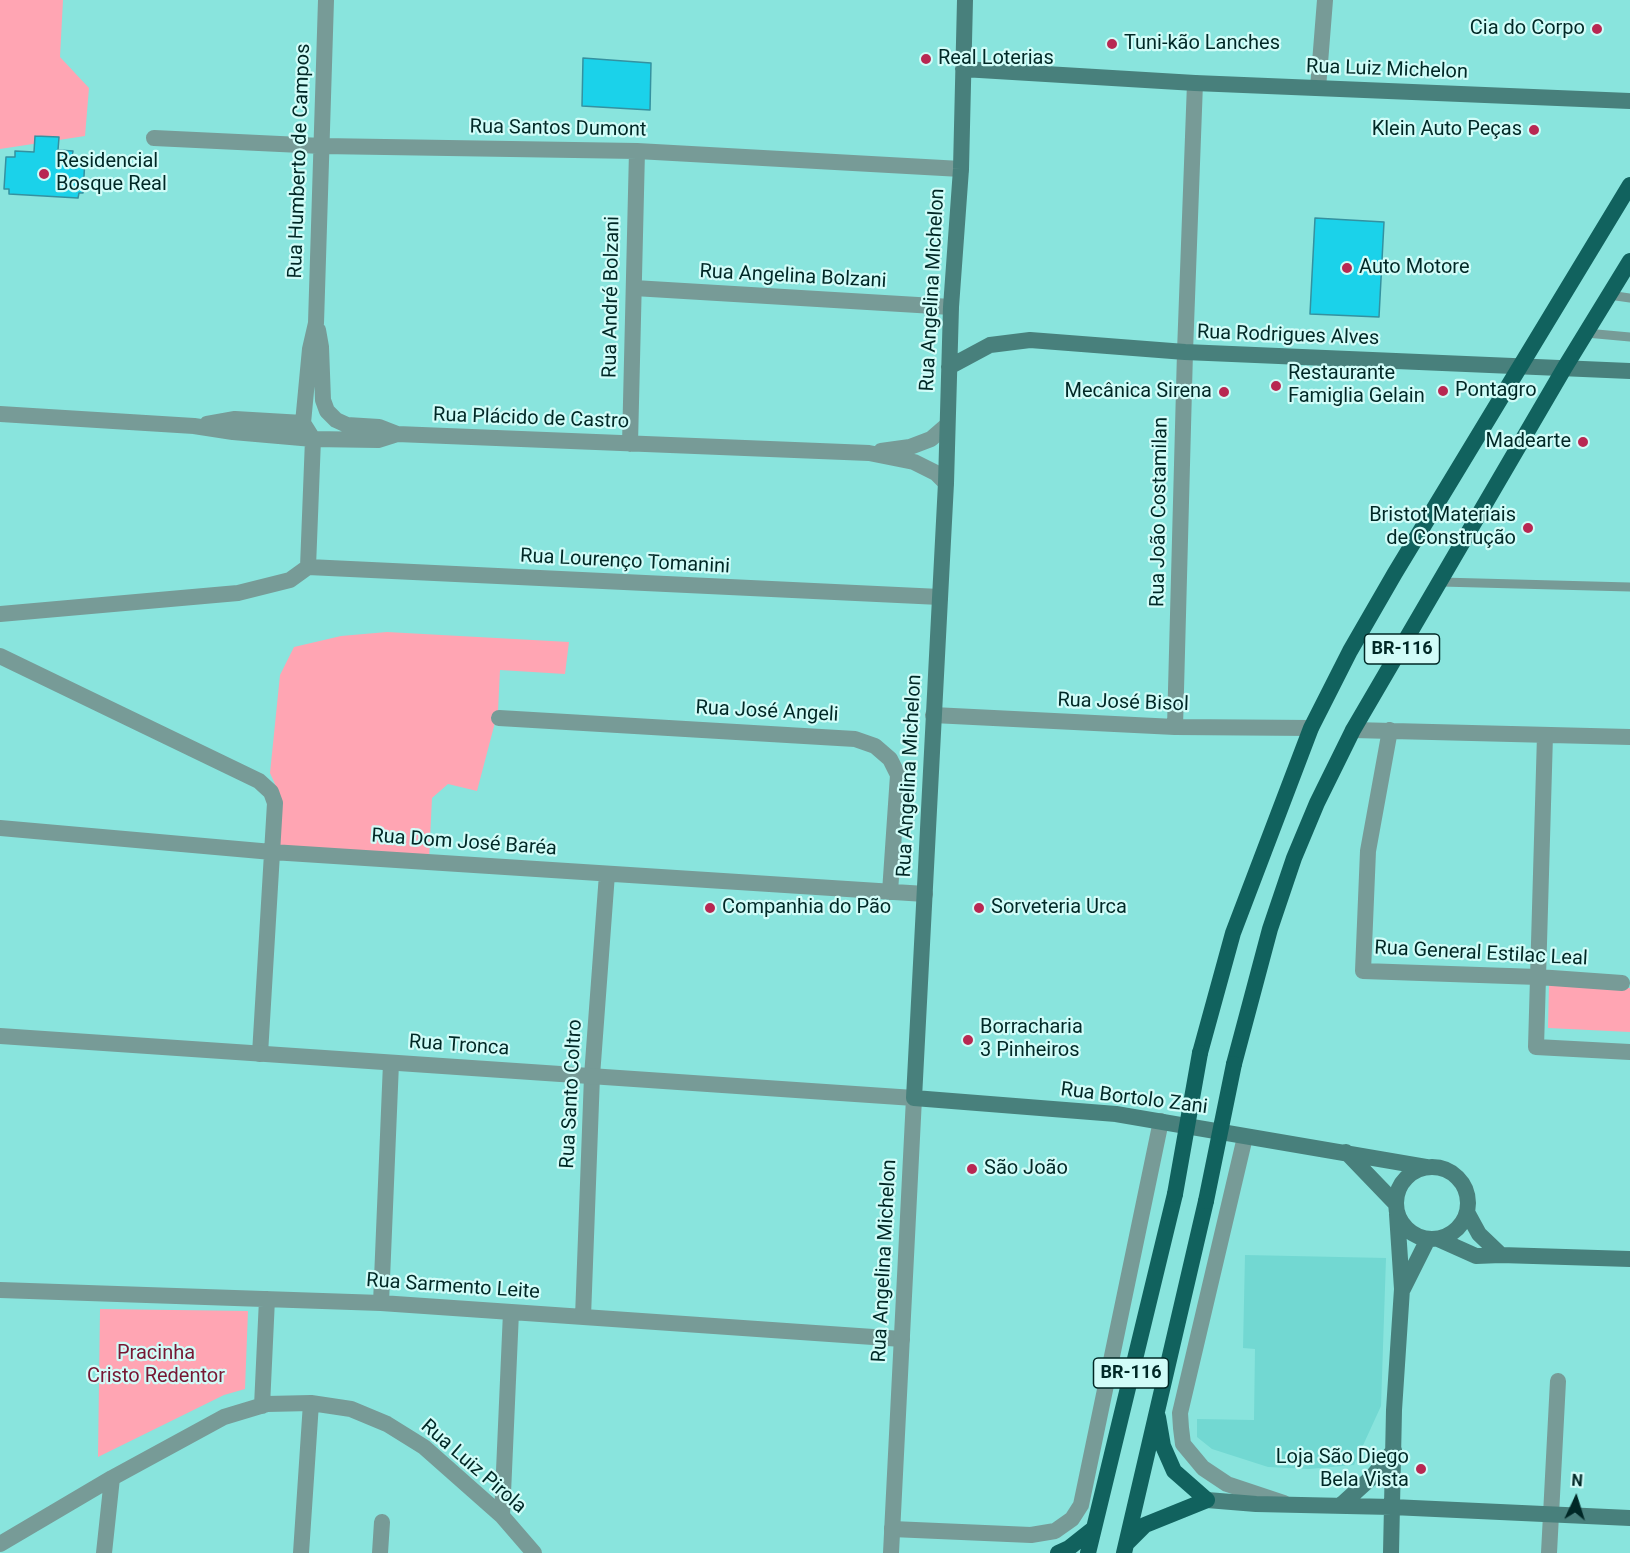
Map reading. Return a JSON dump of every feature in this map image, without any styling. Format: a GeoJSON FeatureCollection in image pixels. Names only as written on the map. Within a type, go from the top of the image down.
{"type":"FeatureCollection","features":[{"type":"Feature","properties":{"kind":"highway","name":"BR-116"},"geometry":{"type":"LineString","coordinates":[[1088,1553],[1175,1194],[1200,1053],[1233,933],[1311,728],[1350,651],[1384,593],[1630,185]]}},
{"type":"Feature","properties":{"kind":"highway","name":"BR-116"},"geometry":{"type":"LineString","coordinates":[[1125,1548],[1206,1201],[1234,1064],[1270,929],[1294,858],[1317,803],[1353,730],[1630,261]]}},
{"type":"Feature","properties":{"kind":"highway"},"geometry":{"type":"LineString","coordinates":[[1125,1548],[1144,1525],[1207,1500],[1174,1471],[1163,1446],[1157,1409]]}},
{"type":"Feature","properties":{"kind":"highway"},"geometry":{"type":"LineString","coordinates":[[1058,1553],[1069,1548],[1093,1529]]}},
{"type":"Feature","properties":{"kind":"main road","name":"Rua Angelina Michelon"},"geometry":{"type":"LineString","coordinates":[[914,1098],[946,483],[951,307],[961,169],[965,0]]}},
{"type":"Feature","properties":{"kind":"main road","name":"Rua Luiz Michelon"},"geometry":{"type":"LineString","coordinates":[[963,69],[1318,88],[1630,101]]}},
{"type":"Feature","properties":{"kind":"main road","name":"Rua Rodrigues Alves"},"geometry":{"type":"LineString","coordinates":[[950,367],[990,345],[1030,340],[1185,352],[1630,371]]}},
{"type":"Feature","properties":{"kind":"main road","name":"Rua Bortolo Zani"},"geometry":{"type":"LineString","coordinates":[[914,1098],[1116,1114],[1426,1167]]}},
{"type":"Feature","properties":{"kind":"main road"},"geometry":{"type":"LineString","coordinates":[[1346,1152],[1397,1209],[1402,1223],[1418,1236],[1433,1239],[1476,1256],[1630,1259]]}},
{"type":"Feature","properties":{"kind":"main road"},"geometry":{"type":"LineString","coordinates":[[1391,1553],[1394,1410],[1402,1290],[1397,1209],[1401,1184],[1416,1170],[1426,1167],[1436,1167],[1455,1175],[1467,1191],[1467,1212],[1479,1233],[1501,1255]]}},
{"type":"Feature","properties":{"kind":"main road"},"geometry":{"type":"LineString","coordinates":[[1402,1290],[1433,1239],[1457,1229],[1467,1212]]}},
{"type":"Feature","properties":{"kind":"main road"},"geometry":{"type":"LineString","coordinates":[[1340,1506],[1372,1477],[1394,1450]]}},
{"type":"Feature","properties":{"kind":"main road"},"geometry":{"type":"LineString","coordinates":[[1207,1500],[1256,1504],[1392,1507],[1630,1518]]}},
{"type":"Feature","properties":{"kind":"street","name":"Rua Humberto de Campos"},"geometry":{"type":"LineString","coordinates":[[303,423],[310,349],[316,323],[326,0]]}},
{"type":"Feature","properties":{"kind":"street"},"geometry":{"type":"LineString","coordinates":[[1318,88],[1324,0]]}},
{"type":"Feature","properties":{"kind":"street","name":"Rua João Costamilan"},"geometry":{"type":"LineString","coordinates":[[1175,727],[1195,82]]}},
{"type":"Feature","properties":{"kind":"street","name":"Rua Santos Dumont"},"geometry":{"type":"LineString","coordinates":[[154,138],[322,146],[637,151],[961,169]]}},
{"type":"Feature","properties":{"kind":"street","name":"Rua André Bolzani"},"geometry":{"type":"LineString","coordinates":[[630,444],[637,151]]}},
{"type":"Feature","properties":{"kind":"street","name":"Rua Angelina Bolzani"},"geometry":{"type":"LineString","coordinates":[[634,288],[951,307]]}},
{"type":"Feature","properties":{"kind":"street","name":"Rua Humberto de Campos"},"geometry":{"type":"LineString","coordinates":[[316,323],[321,347],[323,400],[327,411],[336,420],[347,425],[379,427],[396,434]]}},
{"type":"Feature","properties":{"kind":"street","name":"Rua Plácido de Castro"},"geometry":{"type":"LineString","coordinates":[[0,414],[194,426],[313,439],[378,440],[396,434],[869,453],[914,462],[936,473],[946,483]]}},
{"type":"Feature","properties":{"kind":"street","name":"Rua Plácido de Castro"},"geometry":{"type":"LineString","coordinates":[[194,426],[235,419],[303,423]]}},
{"type":"Feature","properties":{"kind":"street"},"geometry":{"type":"LineString","coordinates":[[0,614],[238,593],[290,580],[308,567],[313,439],[303,423]]}},
{"type":"Feature","properties":{"kind":"street","name":"Rua Plácido de Castro"},"geometry":{"type":"LineString","coordinates":[[869,453],[910,447],[931,439],[946,426]]}},
{"type":"Feature","properties":{"kind":"street","name":"Rua Lourenço Tomanini"},"geometry":{"type":"LineString","coordinates":[[308,567],[940,597]]}},
{"type":"Feature","properties":{"kind":"street"},"geometry":{"type":"LineString","coordinates":[[0,656],[260,781],[271,792],[275,803],[260,1054]]}},
{"type":"Feature","properties":{"kind":"street","name":"Rua José Bisol"},"geometry":{"type":"LineString","coordinates":[[933,715],[1175,727],[1311,728]]}},
{"type":"Feature","properties":{"kind":"street","name":"Rua José Angeli"},"geometry":{"type":"LineString","coordinates":[[500,718],[855,739],[875,746],[890,759],[898,775],[890,892]]}},
{"type":"Feature","properties":{"kind":"street"},"geometry":{"type":"LineString","coordinates":[[1353,730],[1630,737]]}},
{"type":"Feature","properties":{"kind":"street","name":"Rua General Estilac Leal"},"geometry":{"type":"LineString","coordinates":[[1390,730],[1368,851],[1364,971],[1538,977],[1622,983]]}},
{"type":"Feature","properties":{"kind":"street"},"geometry":{"type":"LineString","coordinates":[[1545,735],[1536,1047],[1630,1052]]}},
{"type":"Feature","properties":{"kind":"street","name":"Rua Dom José Baréa"},"geometry":{"type":"LineString","coordinates":[[0,828],[272,852],[925,894]]}},
{"type":"Feature","properties":{"kind":"street","name":"Rua Santo Coltro"},"geometry":{"type":"LineString","coordinates":[[583,1317],[592,1076],[607,874]]}},
{"type":"Feature","properties":{"kind":"street","name":"Rua Tronca"},"geometry":{"type":"LineString","coordinates":[[0,1036],[914,1098]]}},
{"type":"Feature","properties":{"kind":"street"},"geometry":{"type":"LineString","coordinates":[[381,1303],[391,1063]]}},
{"type":"Feature","properties":{"kind":"street","name":"Rua Angelina Michelon"},"geometry":{"type":"LineString","coordinates":[[891,1553],[914,1098]]}},
{"type":"Feature","properties":{"kind":"street"},"geometry":{"type":"LineString","coordinates":[[892,1529],[1030,1535],[1055,1531],[1072,1519],[1081,1505],[1161,1121]]}},
{"type":"Feature","properties":{"kind":"street"},"geometry":{"type":"LineString","coordinates":[[1245,1137],[1182,1402],[1180,1428],[1183,1444],[1203,1468],[1227,1484],[1291,1505]]}},
{"type":"Feature","properties":{"kind":"street","name":"Rua Sarmento Leite"},"geometry":{"type":"LineString","coordinates":[[0,1290],[381,1303],[902,1339]]}},
{"type":"Feature","properties":{"kind":"street"},"geometry":{"type":"LineString","coordinates":[[262,1406],[267,1299]]}},
{"type":"Feature","properties":{"kind":"street"},"geometry":{"type":"LineString","coordinates":[[502,1516],[511,1312]]}},
{"type":"Feature","properties":{"kind":"street"},"geometry":{"type":"LineString","coordinates":[[1549,1553],[1558,1381]]}},
{"type":"Feature","properties":{"kind":"street"},"geometry":{"type":"LineString","coordinates":[[301,1553],[310,1403]]}},
{"type":"Feature","properties":{"kind":"street","name":"Rua Luiz Pirola"},"geometry":{"type":"LineString","coordinates":[[0,1544],[112,1478],[224,1417],[262,1406],[310,1403],[351,1409],[387,1424],[424,1447],[502,1516],[534,1553]]}},
{"type":"Feature","properties":{"kind":"street"},"geometry":{"type":"LineString","coordinates":[[104,1553],[112,1478]]}},
{"type":"Feature","properties":{"kind":"street"},"geometry":{"type":"LineString","coordinates":[[380,1553],[382,1522]]}},
{"type":"Feature","properties":{"kind":"lane"},"geometry":{"type":"LineString","coordinates":[[1609,295],[1630,298]]}},
{"type":"Feature","properties":{"kind":"lane"},"geometry":{"type":"LineString","coordinates":[[1586,333],[1630,337]]}},
{"type":"Feature","properties":{"kind":"lane"},"geometry":{"type":"LineString","coordinates":[[1441,582],[1630,586]]}},
{"type":"Feature","properties":{"kind":"shaded area"},"geometry":{"type":"Polygon","coordinates":[[[1245,1255],[1386,1258],[1381,1406],[1354,1465],[1309,1469],[1268,1467],[1212,1449],[1197,1437],[1197,1419],[1254,1420],[1255,1349],[1243,1348],[1245,1255]]]}},
{"type":"Feature","properties":{"kind":"green space"},"geometry":{"type":"Polygon","coordinates":[[[0,0],[63,0],[60,57],[89,88],[85,136],[0,149],[0,0]]]}},
{"type":"Feature","properties":{"kind":"green space"},"geometry":{"type":"Polygon","coordinates":[[[387,632],[569,642],[565,674],[500,670],[498,711],[477,791],[448,784],[432,798],[429,860],[275,849],[278,791],[270,773],[280,675],[294,647],[341,636],[387,632]]]}},
{"type":"Feature","properties":{"kind":"green space"},"geometry":{"type":"Polygon","coordinates":[[[1549,984],[1630,988],[1630,1032],[1548,1028],[1549,984]]]}},
{"type":"Feature","properties":{"kind":"green space","name":"Pracinha Cristo Redentor"},"geometry":{"type":"Polygon","coordinates":[[[100,1309],[248,1311],[245,1389],[224,1395],[98,1457],[100,1309]]]}},
{"type":"Feature","properties":{"kind":"building"},"geometry":{"type":"Polygon","coordinates":[[[583,58],[651,63],[650,110],[582,106],[583,58]]]}},
{"type":"Feature","properties":{"kind":"building","name":"Residencial Bosque Real"},"geometry":{"type":"Polygon","coordinates":[[[35,136],[59,137],[58,150],[73,151],[72,158],[85,159],[83,193],[79,193],[78,198],[9,194],[9,189],[4,189],[6,157],[15,157],[15,151],[34,152],[35,136]]]}},
{"type":"Feature","properties":{"kind":"building","name":"Auto Motore"},"geometry":{"type":"Polygon","coordinates":[[[1315,218],[1384,222],[1379,317],[1310,314],[1315,218]]]}},
{"type":"Feature","properties":{"kind":"place","name":"Cia do Corpo"},"geometry":{"type":"Point","coordinates":[1597,29]}},
{"type":"Feature","properties":{"kind":"place","name":"Tuni-kão Lanches"},"geometry":{"type":"Point","coordinates":[1112,44]}},
{"type":"Feature","properties":{"kind":"place","name":"Real Loterias"},"geometry":{"type":"Point","coordinates":[926,59]}},
{"type":"Feature","properties":{"kind":"place","name":"Klein Auto Peças"},"geometry":{"type":"Point","coordinates":[1534,130]}},
{"type":"Feature","properties":{"kind":"place","name":"Residencial Bosque Real"},"geometry":{"type":"Point","coordinates":[44,174]}},
{"type":"Feature","properties":{"kind":"place","name":"Auto Motore"},"geometry":{"type":"Point","coordinates":[1347,268]}},
{"type":"Feature","properties":{"kind":"place","name":"Restaurante Famiglia Gelain"},"geometry":{"type":"Point","coordinates":[1276,386]}},
{"type":"Feature","properties":{"kind":"place","name":"Pontagro"},"geometry":{"type":"Point","coordinates":[1443,391]}},
{"type":"Feature","properties":{"kind":"place","name":"Mecânica Sirena"},"geometry":{"type":"Point","coordinates":[1224,392]}},
{"type":"Feature","properties":{"kind":"place","name":"Madearte"},"geometry":{"type":"Point","coordinates":[1583,442]}},
{"type":"Feature","properties":{"kind":"place","name":"Bristot Materiais de Construção"},"geometry":{"type":"Point","coordinates":[1528,528]}},
{"type":"Feature","properties":{"kind":"place","name":"Companhia do Pão"},"geometry":{"type":"Point","coordinates":[710,908]}},
{"type":"Feature","properties":{"kind":"place","name":"Sorveteria Urca"},"geometry":{"type":"Point","coordinates":[979,908]}},
{"type":"Feature","properties":{"kind":"place","name":"Borracharia 3 Pinheiros"},"geometry":{"type":"Point","coordinates":[968,1040]}},
{"type":"Feature","properties":{"kind":"place","name":"São João"},"geometry":{"type":"Point","coordinates":[972,1169]}},
{"type":"Feature","properties":{"kind":"place","name":"Loja São Diego Bela Vista"},"geometry":{"type":"Point","coordinates":[1421,1469]}}]}
